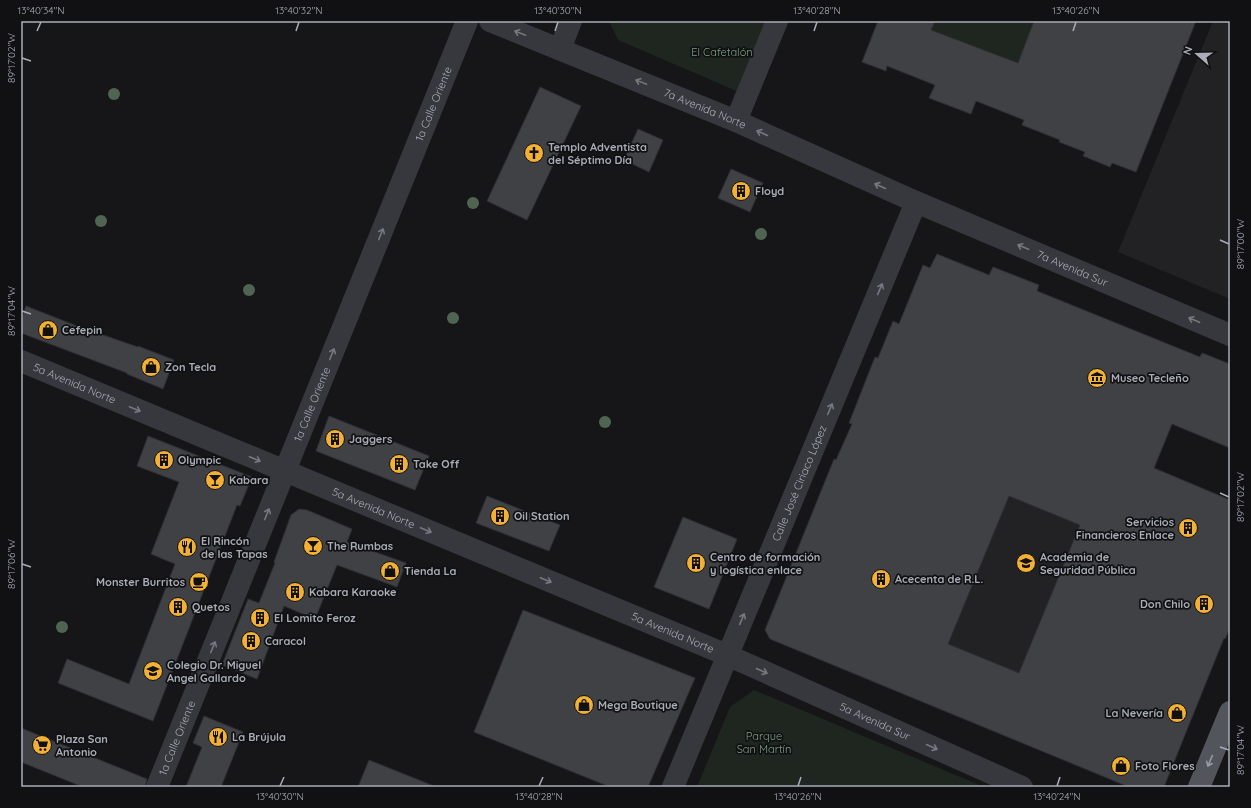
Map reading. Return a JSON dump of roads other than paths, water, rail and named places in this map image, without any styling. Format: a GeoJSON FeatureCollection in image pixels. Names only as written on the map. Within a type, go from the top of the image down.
{"type":"FeatureCollection","features":[{"type":"Feature","properties":{"kind":"main road"},"geometry":{"type":"LineString","coordinates":[[1199,787],[1230,712]]}},
{"type":"Feature","properties":{"kind":"street","name":"1a Calle Oriente"},"geometry":{"type":"LineString","coordinates":[[157,787],[467,21]]}},
{"type":"Feature","properties":{"kind":"street","name":"7a Avenida Norte"},"geometry":{"type":"LineString","coordinates":[[490,21],[736,121],[916,202]]}},
{"type":"Feature","properties":{"kind":"street"},"geometry":{"type":"LineString","coordinates":[[560,49],[571,21]]}},
{"type":"Feature","properties":{"kind":"street"},"geometry":{"type":"LineString","coordinates":[[736,121],[777,21]]}},
{"type":"Feature","properties":{"kind":"street","name":"7a Avenida Sur"},"geometry":{"type":"LineString","coordinates":[[916,202],[1230,335]]}},
{"type":"Feature","properties":{"kind":"street","name":"Calle José Ciriaco López"},"geometry":{"type":"LineString","coordinates":[[673,787],[916,202]]}},
{"type":"Feature","properties":{"kind":"street","name":"5a Avenida Norte"},"geometry":{"type":"LineString","coordinates":[[21,361],[727,655]]}},
{"type":"Feature","properties":{"kind":"street","name":"5a Avenida Sur"},"geometry":{"type":"LineString","coordinates":[[727,655],[1022,787]]}},
{"type":"Feature","properties":{"kind":"place","name":"Templo Adventista del Séptimo Día"},"geometry":{"type":"Point","coordinates":[534,153]}},
{"type":"Feature","properties":{"kind":"place","name":"Floyd"},"geometry":{"type":"Point","coordinates":[741,191]}},
{"type":"Feature","properties":{"kind":"place","name":"Cefepin"},"geometry":{"type":"Point","coordinates":[48,330]}},
{"type":"Feature","properties":{"kind":"place","name":"Zon Tecla"},"geometry":{"type":"Point","coordinates":[151,367]}},
{"type":"Feature","properties":{"kind":"place","name":"Museo Tecleño"},"geometry":{"type":"Point","coordinates":[1097,378]}},
{"type":"Feature","properties":{"kind":"place","name":"Jaggers"},"geometry":{"type":"Point","coordinates":[335,439]}},
{"type":"Feature","properties":{"kind":"place","name":"Olympic"},"geometry":{"type":"Point","coordinates":[164,460]}},
{"type":"Feature","properties":{"kind":"place","name":"Take Off"},"geometry":{"type":"Point","coordinates":[399,464]}},
{"type":"Feature","properties":{"kind":"place","name":"Kabara"},"geometry":{"type":"Point","coordinates":[215,480]}},
{"type":"Feature","properties":{"kind":"place","name":"Oil Station"},"geometry":{"type":"Point","coordinates":[500,516]}},
{"type":"Feature","properties":{"kind":"place","name":"Servicios Financieros Enlace"},"geometry":{"type":"Point","coordinates":[1188,528]}},
{"type":"Feature","properties":{"kind":"place","name":"The Rumbas"},"geometry":{"type":"Point","coordinates":[313,546]}},
{"type":"Feature","properties":{"kind":"place","name":"El Rincón de las Tapas"},"geometry":{"type":"Point","coordinates":[187,547]}},
{"type":"Feature","properties":{"kind":"place","name":"Centro de formación y logística enlace"},"geometry":{"type":"Point","coordinates":[696,563]}},
{"type":"Feature","properties":{"kind":"place","name":"Academia de Seguridad Pública"},"geometry":{"type":"Point","coordinates":[1026,563]}},
{"type":"Feature","properties":{"kind":"place","name":"Tienda La"},"geometry":{"type":"Point","coordinates":[390,571]}},
{"type":"Feature","properties":{"kind":"place","name":"Acecenta de R.L."},"geometry":{"type":"Point","coordinates":[881,579]}},
{"type":"Feature","properties":{"kind":"place","name":"Monster Burritos"},"geometry":{"type":"Point","coordinates":[199,582]}},
{"type":"Feature","properties":{"kind":"place","name":"Kabara Karaoke"},"geometry":{"type":"Point","coordinates":[295,592]}},
{"type":"Feature","properties":{"kind":"place","name":"Don Chilo"},"geometry":{"type":"Point","coordinates":[1204,604]}},
{"type":"Feature","properties":{"kind":"place","name":"Quetos"},"geometry":{"type":"Point","coordinates":[178,607]}},
{"type":"Feature","properties":{"kind":"place","name":"El Lomito Feroz"},"geometry":{"type":"Point","coordinates":[260,618]}},
{"type":"Feature","properties":{"kind":"place","name":"Caracol"},"geometry":{"type":"Point","coordinates":[251,641]}},
{"type":"Feature","properties":{"kind":"place","name":"Colegio Dr. Miguel Angel Gallardo"},"geometry":{"type":"Point","coordinates":[153,671]}},
{"type":"Feature","properties":{"kind":"place","name":"Mega Boutique"},"geometry":{"type":"Point","coordinates":[584,705]}},
{"type":"Feature","properties":{"kind":"place","name":"La Nevería"},"geometry":{"type":"Point","coordinates":[1177,713]}},
{"type":"Feature","properties":{"kind":"place","name":"La Brújula"},"geometry":{"type":"Point","coordinates":[218,737]}},
{"type":"Feature","properties":{"kind":"place","name":"Plaza San Antonio"},"geometry":{"type":"Point","coordinates":[42,745]}},
{"type":"Feature","properties":{"kind":"place","name":"Foto Flores"},"geometry":{"type":"Point","coordinates":[1121,766]}},
{"type":"Feature","properties":{"kind":"park label","name":"El Cafetalón"},"geometry":{"type":"Point","coordinates":[722,52]}},
{"type":"Feature","properties":{"kind":"park label","name":"Parque San Martín"},"geometry":{"type":"Point","coordinates":[764,742]}}]}
